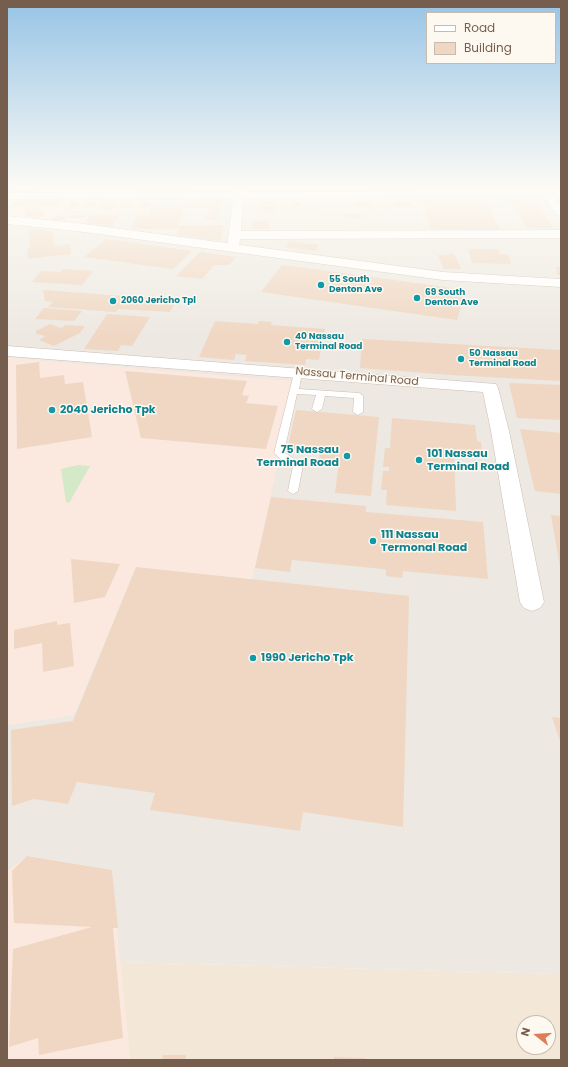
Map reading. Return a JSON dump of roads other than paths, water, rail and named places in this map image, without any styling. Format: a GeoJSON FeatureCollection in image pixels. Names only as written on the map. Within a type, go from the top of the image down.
{"type":"FeatureCollection","features":[{"type":"Feature","properties":{"kind":"street"},"geometry":{"type":"LineString","coordinates":[[151,238],[455,277],[561,283]]}},
{"type":"Feature","properties":{"kind":"street"},"geometry":{"type":"LineString","coordinates":[[233,248],[234,238]]}},
{"type":"Feature","properties":{"kind":"street","name":"Nassau Terminal Road"},"geometry":{"type":"LineString","coordinates":[[7,351],[295,382],[490,388],[500,430],[532,602]]}},
{"type":"Feature","properties":{"kind":"lane"},"geometry":{"type":"LineString","coordinates":[[293,491],[298,464],[287,460],[279,453],[295,382],[321,393],[359,396],[358,412]]}},
{"type":"Feature","properties":{"kind":"lane"},"geometry":{"type":"LineString","coordinates":[[317,409],[321,393]]}},
{"type":"Feature","properties":{"kind":"place","name":"55 South Denton Ave"},"geometry":{"type":"Point","coordinates":[321,285]}},
{"type":"Feature","properties":{"kind":"place","name":"69 South Denton Ave"},"geometry":{"type":"Point","coordinates":[417,298]}},
{"type":"Feature","properties":{"kind":"place","name":"2060 Jericho Tpl"},"geometry":{"type":"Point","coordinates":[113,301]}},
{"type":"Feature","properties":{"kind":"place","name":"40 Nassau Terminal Road"},"geometry":{"type":"Point","coordinates":[287,342]}},
{"type":"Feature","properties":{"kind":"place","name":"50 Nassau Terminal Road"},"geometry":{"type":"Point","coordinates":[461,359]}},
{"type":"Feature","properties":{"kind":"place","name":"2040 Jericho Tpk"},"geometry":{"type":"Point","coordinates":[52,410]}},
{"type":"Feature","properties":{"kind":"place","name":"75 Nassau Terminal Road"},"geometry":{"type":"Point","coordinates":[347,456]}},
{"type":"Feature","properties":{"kind":"place","name":"101 Nassau Terminal Road"},"geometry":{"type":"Point","coordinates":[419,460]}},
{"type":"Feature","properties":{"kind":"place","name":"111 Nassau Termonal Road"},"geometry":{"type":"Point","coordinates":[373,541]}},
{"type":"Feature","properties":{"kind":"place","name":"1990 Jericho Tpk"},"geometry":{"type":"Point","coordinates":[253,658]}}]}
